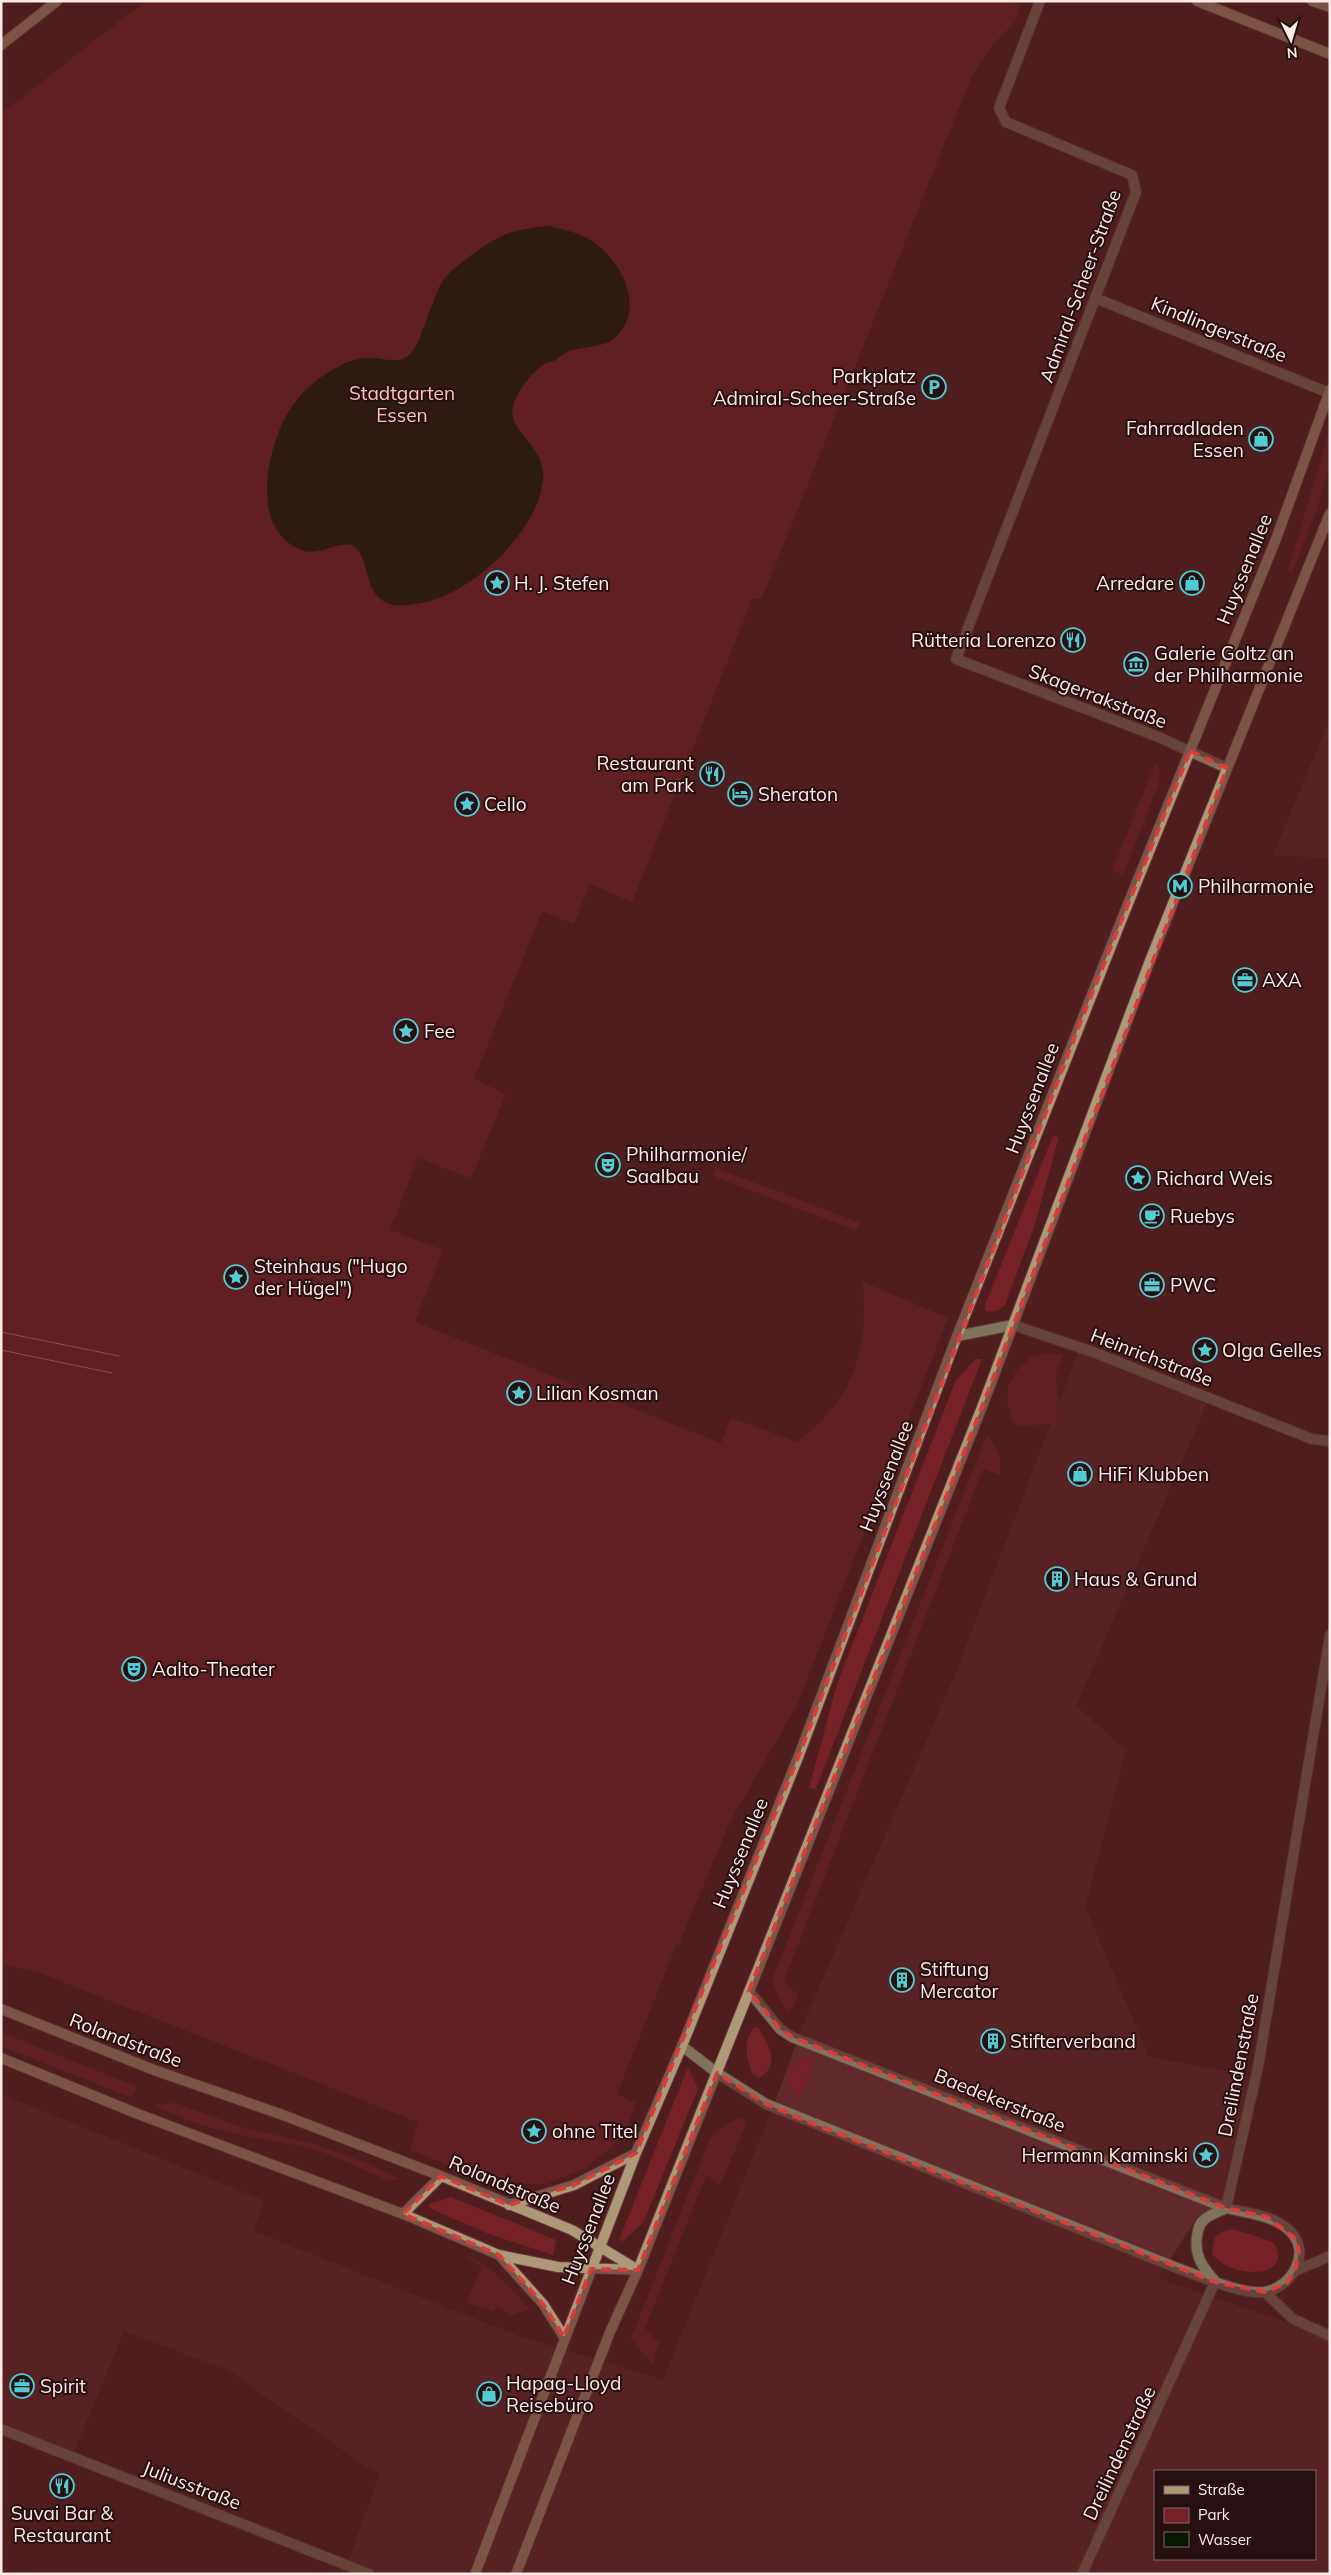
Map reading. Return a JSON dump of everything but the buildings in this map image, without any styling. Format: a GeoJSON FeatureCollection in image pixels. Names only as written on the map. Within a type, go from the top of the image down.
{"type":"FeatureCollection","features":[{"type":"Feature","properties":{"kind":"street"},"geometry":{"type":"LineString","coordinates":[[1,45],[57,1]]}},
{"type":"Feature","properties":{"kind":"street","name":"Admiral-Scheer-Straße"},"geometry":{"type":"LineString","coordinates":[[956,658],[1136,192],[1132,175],[1020,130],[1006,122],[999,108],[1040,1]]}},
{"type":"Feature","properties":{"kind":"street"},"geometry":{"type":"LineString","coordinates":[[1197,1],[1330,54]]}},
{"type":"Feature","properties":{"kind":"street"},"geometry":{"type":"LineString","coordinates":[[1312,1],[1330,7]]}},
{"type":"Feature","properties":{"kind":"street","name":"Kindlingerstraße"},"geometry":{"type":"LineString","coordinates":[[1095,298],[1329,392]]}},
{"type":"Feature","properties":{"kind":"street","name":"Huyssenallee"},"geometry":{"type":"LineString","coordinates":[[475,2574],[636,2152],[682,2046],[799,1755],[957,1336],[1276,539],[1329,392]]}},
{"type":"Feature","properties":{"kind":"street"},"geometry":{"type":"LineString","coordinates":[[516,2574],[610,2332],[638,2270],[750,1991],[1013,1325],[1151,958],[1330,513]]}},
{"type":"Feature","properties":{"kind":"street","name":"Skagerrakstraße"},"geometry":{"type":"LineString","coordinates":[[956,658],[1190,751],[1227,768]]}},
{"type":"Feature","properties":{"kind":"street","name":"Heinrichstraße"},"geometry":{"type":"LineString","coordinates":[[957,1336],[1013,1325],[1092,1352],[1312,1439],[1330,1442]]}},
{"type":"Feature","properties":{"kind":"street","name":"Dreilindenstraße"},"geometry":{"type":"LineString","coordinates":[[1226,2208],[1258,2067],[1330,1635]]}},
{"type":"Feature","properties":{"kind":"street","name":"Baedekerstraße"},"geometry":{"type":"LineString","coordinates":[[750,1991],[780,2029],[792,2037],[1226,2208],[1267,2217],[1290,2230],[1296,2239],[1299,2252],[1295,2271]]}},
{"type":"Feature","properties":{"kind":"street","name":"Rolandstraße"},"geometry":{"type":"LineString","coordinates":[[1,2009],[154,2070],[283,2115],[441,2176],[572,2230],[638,2270]]}},
{"type":"Feature","properties":{"kind":"street"},"geometry":{"type":"LineString","coordinates":[[682,2046],[717,2073],[766,2104],[1215,2282],[1247,2290],[1265,2292],[1287,2283],[1295,2271],[1330,2256]]}},
{"type":"Feature","properties":{"kind":"street"},"geometry":{"type":"LineString","coordinates":[[1,2058],[138,2114],[403,2214],[499,2254],[558,2267],[638,2270]]}},
{"type":"Feature","properties":{"kind":"street"},"geometry":{"type":"LineString","coordinates":[[509,2205],[574,2185],[636,2152]]}},
{"type":"Feature","properties":{"kind":"street"},"geometry":{"type":"LineString","coordinates":[[403,2214],[441,2176]]}},
{"type":"Feature","properties":{"kind":"street"},"geometry":{"type":"LineString","coordinates":[[1215,2282],[1203,2268],[1197,2256],[1196,2244],[1199,2227],[1204,2219],[1226,2208]]}},
{"type":"Feature","properties":{"kind":"street"},"geometry":{"type":"LineString","coordinates":[[499,2254],[543,2304],[564,2337]]}},
{"type":"Feature","properties":{"kind":"street","name":"Dreilindenstraße"},"geometry":{"type":"LineString","coordinates":[[1082,2574],[1215,2282]]}},
{"type":"Feature","properties":{"kind":"street"},"geometry":{"type":"LineString","coordinates":[[1265,2292],[1293,2319],[1330,2336]]}},
{"type":"Feature","properties":{"kind":"street","name":"Juliusstraße"},"geometry":{"type":"LineString","coordinates":[[1,2429],[369,2574]]}},
{"type":"Feature","properties":{"kind":"highlighted area"},"geometry":{"type":"Polygon","coordinates":[[[1190,751],[1227,768],[984,1402],[749,1991],[780,2029],[792,2037],[1226,2208],[1267,2217],[1296,2239],[1299,2252],[1295,2271],[1287,2283],[1265,2292],[1215,2282],[804,2120],[766,2104],[717,2073],[638,2270],[591,2269],[564,2337],[543,2304],[499,2255],[403,2214],[441,2176],[509,2205],[574,2185],[636,2153],[799,1755],[1082,1018],[1190,751]]]}},
{"type":"Feature","properties":{"kind":"shaded area"},"geometry":{"type":"Polygon","coordinates":[[[1330,719],[1330,858],[1273,855],[1330,719]]]}},
{"type":"Feature","properties":{"kind":"shaded area"},"geometry":{"type":"Polygon","coordinates":[[[1079,1350],[1207,1403],[1076,1706],[1126,1750],[1085,1907],[1149,2057],[1253,2076],[1222,2202],[1198,2216],[1158,2278],[1288,2323],[1330,2341],[1330,2574],[349,2574],[350,2557],[380,2473],[367,2467],[228,2370],[124,2331],[74,2452],[3,2422],[1,2412],[1,2094],[262,2200],[264,2202],[253,2231],[519,2336],[663,2380],[774,2105],[802,2027],[955,1675],[1079,1350]]]}},
{"type":"Feature","properties":{"kind":"green space","name":"Stadtgarten Essen"},"geometry":{"type":"Polygon","coordinates":[[[145,1],[1022,1],[1015,22],[992,45],[973,73],[762,598],[752,599],[632,902],[590,884],[574,924],[542,911],[474,1079],[506,1094],[471,1178],[418,1158],[390,1230],[443,1250],[415,1322],[721,1443],[731,1418],[798,1442],[833,1407],[845,1390],[854,1372],[860,1352],[864,1308],[863,1282],[948,1318],[797,1705],[730,1822],[678,1946],[676,1945],[617,2094],[636,2103],[626,2131],[610,2149],[586,2168],[547,2184],[515,2184],[483,2179],[410,2150],[418,2122],[35,1971],[1,1964],[1,114],[145,1]]]}},
{"type":"Feature","properties":{"kind":"green space"},"geometry":{"type":"Polygon","coordinates":[[[1330,429],[1330,463],[1317,509],[1292,573],[1288,571],[1330,429]]]}},
{"type":"Feature","properties":{"kind":"green space"},"geometry":{"type":"Polygon","coordinates":[[[1156,761],[1160,772],[1159,783],[1123,875],[1112,871],[1156,761]]]}},
{"type":"Feature","properties":{"kind":"green space"},"geometry":{"type":"Polygon","coordinates":[[[1053,1136],[1059,1137],[1034,1227],[1005,1305],[990,1312],[985,1310],[985,1305],[1053,1136]]]}},
{"type":"Feature","properties":{"kind":"green space"},"geometry":{"type":"Polygon","coordinates":[[[716,1168],[860,1223],[857,1231],[713,1176],[716,1168]]]}},
{"type":"Feature","properties":{"kind":"green space"},"geometry":{"type":"Polygon","coordinates":[[[1047,1353],[1063,1355],[1056,1373],[1059,1423],[1021,1426],[1013,1422],[1007,1400],[1009,1384],[1017,1370],[1031,1357],[1047,1353]]]}},
{"type":"Feature","properties":{"kind":"green space"},"geometry":{"type":"Polygon","coordinates":[[[976,1359],[982,1359],[816,1789],[809,1788],[837,1684],[956,1380],[976,1359]]]}},
{"type":"Feature","properties":{"kind":"green space"},"geometry":{"type":"Polygon","coordinates":[[[987,1434],[1000,1457],[1000,1475],[983,1469],[785,1978],[785,1983],[798,1995],[792,2010],[787,2012],[774,1987],[773,1978],[987,1434]]]}},
{"type":"Feature","properties":{"kind":"green space"},"geometry":{"type":"Polygon","coordinates":[[[755,2027],[759,2028],[771,2055],[770,2067],[759,2078],[752,2074],[747,2050],[748,2037],[755,2027]]]}},
{"type":"Feature","properties":{"kind":"green space"},"geometry":{"type":"Polygon","coordinates":[[[1,2032],[137,2087],[132,2098],[1,2046],[1,2032]]]}},
{"type":"Feature","properties":{"kind":"green space"},"geometry":{"type":"Polygon","coordinates":[[[807,2058],[815,2059],[799,2100],[788,2086],[789,2076],[794,2064],[807,2058]]]}},
{"type":"Feature","properties":{"kind":"green space"},"geometry":{"type":"Polygon","coordinates":[[[688,2067],[698,2089],[643,2223],[623,2241],[619,2240],[688,2067]]]}},
{"type":"Feature","properties":{"kind":"green space"},"geometry":{"type":"Polygon","coordinates":[[[175,2103],[241,2127],[317,2145],[367,2163],[399,2179],[386,2180],[323,2152],[301,2146],[208,2127],[154,2105],[175,2103]]]}},
{"type":"Feature","properties":{"kind":"green space"},"geometry":{"type":"Polygon","coordinates":[[[741,2117],[746,2121],[745,2127],[720,2185],[708,2175],[705,2178],[645,2328],[659,2343],[652,2364],[631,2339],[710,2138],[724,2126],[741,2117]]]}},
{"type":"Feature","properties":{"kind":"green space"},"geometry":{"type":"Polygon","coordinates":[[[451,2197],[556,2240],[553,2255],[489,2234],[431,2209],[428,2204],[451,2197]]]}},
{"type":"Feature","properties":{"kind":"green space"},"geometry":{"type":"Polygon","coordinates":[[[1233,2229],[1273,2242],[1278,2254],[1276,2264],[1269,2269],[1258,2272],[1232,2268],[1220,2262],[1212,2253],[1215,2237],[1222,2232],[1233,2229]]]}},
{"type":"Feature","properties":{"kind":"green space"},"geometry":{"type":"Polygon","coordinates":[[[467,2255],[501,2279],[529,2309],[513,2315],[497,2307],[493,2312],[467,2303],[482,2266],[466,2258],[467,2255]]]}},
{"type":"Feature","properties":{"kind":"water"},"geometry":{"type":"Polygon","coordinates":[[[549,226],[585,237],[595,243],[614,262],[622,274],[627,287],[629,313],[625,326],[612,340],[597,346],[571,350],[555,360],[544,364],[521,389],[513,406],[512,415],[520,431],[539,458],[543,468],[543,480],[538,500],[528,521],[514,541],[497,560],[477,577],[456,590],[435,599],[415,604],[399,606],[389,604],[380,599],[375,592],[363,559],[353,545],[313,552],[306,551],[299,549],[284,538],[274,524],[268,507],[267,488],[273,449],[279,431],[286,416],[300,396],[318,379],[333,369],[362,358],[400,360],[410,354],[419,339],[442,282],[451,271],[470,256],[490,242],[507,234],[525,229],[549,226]]]}},
{"type":"Feature","properties":{"kind":"tram line"},"geometry":{"type":"LineString","coordinates":[[1,1332],[119,1356]]}},
{"type":"Feature","properties":{"kind":"tram line"},"geometry":{"type":"LineString","coordinates":[[1,1350],[112,1373]]}},
{"type":"Feature","properties":{"kind":"place","name":"Parkplatz Admiral-Scheer-Straße"},"geometry":{"type":"Point","coordinates":[934,387]}},
{"type":"Feature","properties":{"kind":"place","name":"Fahrradladen Essen"},"geometry":{"type":"Point","coordinates":[1261,439]}},
{"type":"Feature","properties":{"kind":"place","name":"H. J. Stefen"},"geometry":{"type":"Point","coordinates":[497,583]}},
{"type":"Feature","properties":{"kind":"place","name":"Arredare"},"geometry":{"type":"Point","coordinates":[1192,583]}},
{"type":"Feature","properties":{"kind":"place","name":"Rütteria Lorenzo"},"geometry":{"type":"Point","coordinates":[1073,640]}},
{"type":"Feature","properties":{"kind":"place","name":"Galerie Goltz an der Philharmonie"},"geometry":{"type":"Point","coordinates":[1136,664]}},
{"type":"Feature","properties":{"kind":"place","name":"Restaurant am Park"},"geometry":{"type":"Point","coordinates":[712,774]}},
{"type":"Feature","properties":{"kind":"place","name":"Sheraton"},"geometry":{"type":"Point","coordinates":[740,794]}},
{"type":"Feature","properties":{"kind":"place","name":"Cello"},"geometry":{"type":"Point","coordinates":[467,804]}},
{"type":"Feature","properties":{"kind":"place","name":"Philharmonie"},"geometry":{"type":"Point","coordinates":[1180,886]}},
{"type":"Feature","properties":{"kind":"place","name":"AXA"},"geometry":{"type":"Point","coordinates":[1245,980]}},
{"type":"Feature","properties":{"kind":"place","name":"Fee"},"geometry":{"type":"Point","coordinates":[406,1031]}},
{"type":"Feature","properties":{"kind":"place","name":"Philharmonie/ Saalbau"},"geometry":{"type":"Point","coordinates":[608,1165]}},
{"type":"Feature","properties":{"kind":"place","name":"Richard Weis"},"geometry":{"type":"Point","coordinates":[1138,1178]}},
{"type":"Feature","properties":{"kind":"place","name":"Ruebys"},"geometry":{"type":"Point","coordinates":[1152,1216]}},
{"type":"Feature","properties":{"kind":"place","name":"Steinhaus (\"Hugo der Hügel\")"},"geometry":{"type":"Point","coordinates":[236,1277]}},
{"type":"Feature","properties":{"kind":"place","name":"PWC"},"geometry":{"type":"Point","coordinates":[1152,1285]}},
{"type":"Feature","properties":{"kind":"place","name":"Olga Gelles"},"geometry":{"type":"Point","coordinates":[1205,1350]}},
{"type":"Feature","properties":{"kind":"place","name":"Lilian Kosman"},"geometry":{"type":"Point","coordinates":[519,1393]}},
{"type":"Feature","properties":{"kind":"place","name":"HiFi Klubben"},"geometry":{"type":"Point","coordinates":[1080,1474]}},
{"type":"Feature","properties":{"kind":"place","name":"Haus & Grund"},"geometry":{"type":"Point","coordinates":[1057,1579]}},
{"type":"Feature","properties":{"kind":"place","name":"Aalto-Theater"},"geometry":{"type":"Point","coordinates":[134,1669]}},
{"type":"Feature","properties":{"kind":"place","name":"Stiftung Mercator"},"geometry":{"type":"Point","coordinates":[902,1980]}},
{"type":"Feature","properties":{"kind":"place","name":"Stifterverband"},"geometry":{"type":"Point","coordinates":[993,2041]}},
{"type":"Feature","properties":{"kind":"place","name":"ohne Titel"},"geometry":{"type":"Point","coordinates":[534,2131]}},
{"type":"Feature","properties":{"kind":"place","name":"Hermann Kaminski"},"geometry":{"type":"Point","coordinates":[1206,2155]}},
{"type":"Feature","properties":{"kind":"place","name":"Spirit"},"geometry":{"type":"Point","coordinates":[22,2386]}},
{"type":"Feature","properties":{"kind":"place","name":"Hapag-Lloyd Reisebüro"},"geometry":{"type":"Point","coordinates":[489,2394]}},
{"type":"Feature","properties":{"kind":"place","name":"Suvai Bar & Restaurant"},"geometry":{"type":"Point","coordinates":[62,2486]}}]}
